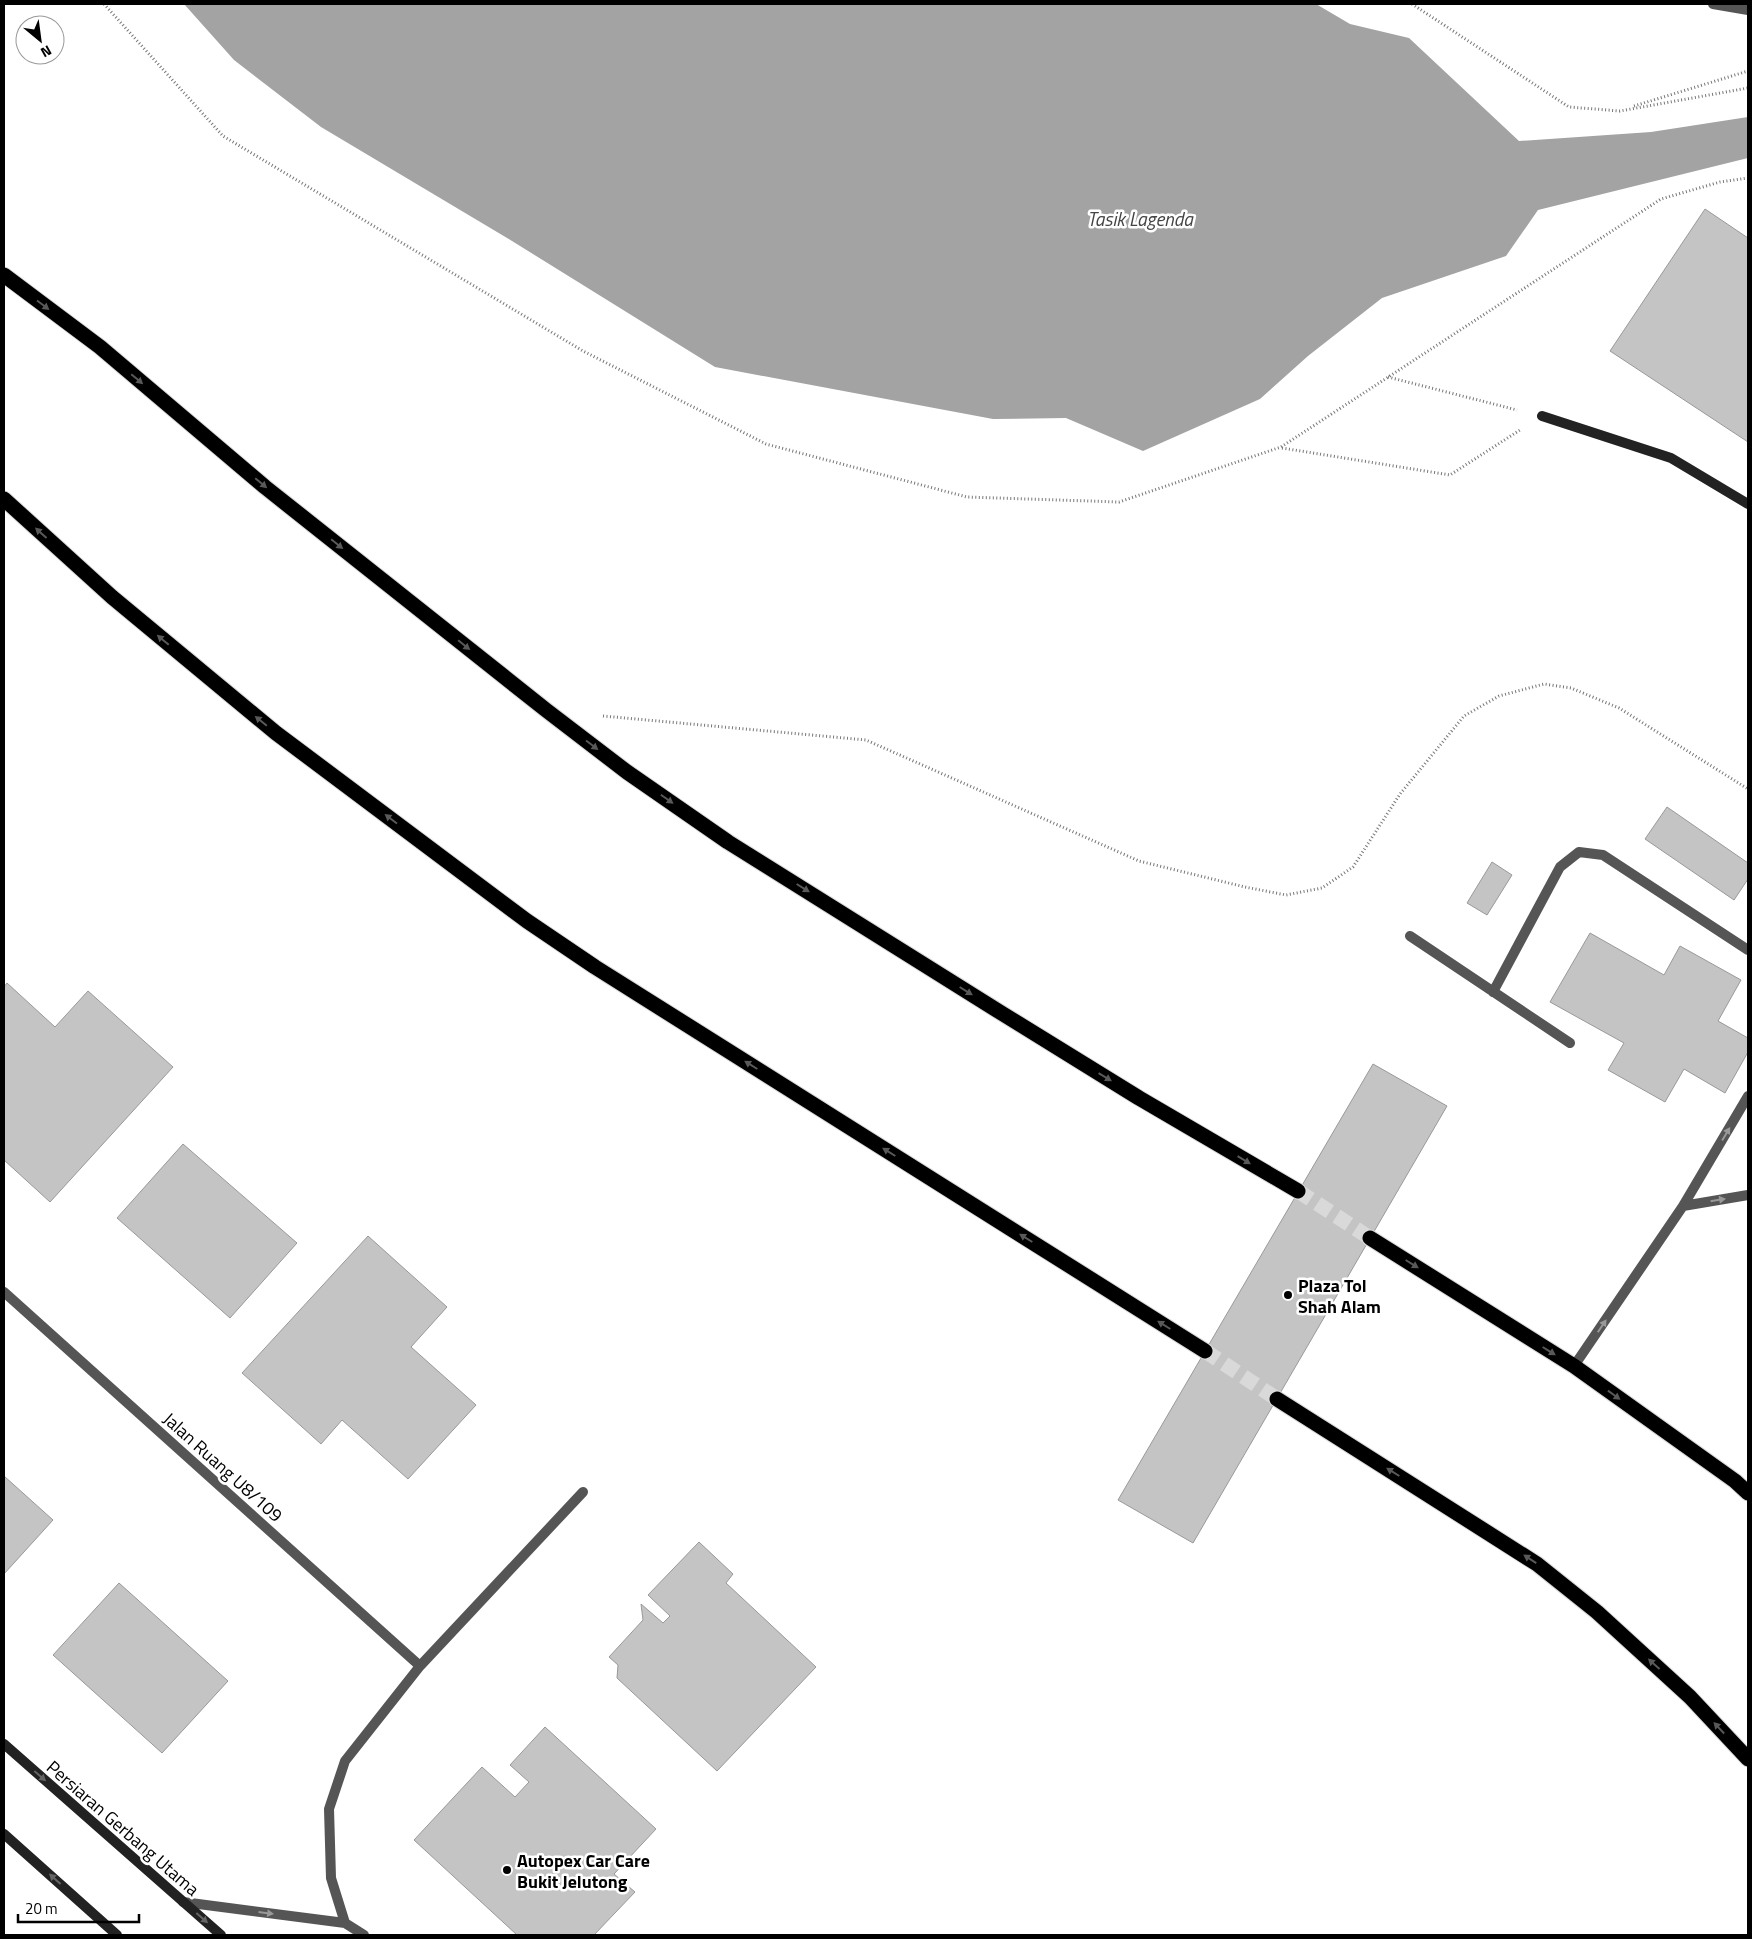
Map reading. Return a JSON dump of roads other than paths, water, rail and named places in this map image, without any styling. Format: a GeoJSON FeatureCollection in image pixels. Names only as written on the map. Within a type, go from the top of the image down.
{"type":"FeatureCollection","features":[{"type":"Feature","properties":{"kind":"highway"},"geometry":{"type":"LineString","coordinates":[[4,276],[100,347],[265,487],[627,772],[728,842],[1139,1098],[1298,1192]]}},
{"type":"Feature","properties":{"kind":"highway"},"geometry":{"type":"LineString","coordinates":[[4,499],[112,596],[284,739],[527,921],[595,967],[1205,1351]]}},
{"type":"Feature","properties":{"kind":"highway"},"geometry":{"type":"LineString","coordinates":[[1370,1238],[1574,1366],[1748,1493]]}},
{"type":"Feature","properties":{"kind":"highway"},"geometry":{"type":"LineString","coordinates":[[1277,1399],[1536,1564],[1597,1612],[1690,1696],[1748,1759]]}},
{"type":"Feature","properties":{"kind":"main road"},"geometry":{"type":"LineString","coordinates":[[1542,416],[1671,458],[1748,504]]}},
{"type":"Feature","properties":{"kind":"main road","name":"Persiaran Gerbang Utama"},"geometry":{"type":"LineString","coordinates":[[4,1744],[221,1935]]}},
{"type":"Feature","properties":{"kind":"main road"},"geometry":{"type":"LineString","coordinates":[[4,1834],[117,1935]]}},
{"type":"Feature","properties":{"kind":"street"},"geometry":{"type":"LineString","coordinates":[[1713,4],[1748,10]]}},
{"type":"Feature","properties":{"kind":"street"},"geometry":{"type":"LineString","coordinates":[[1493,992],[1560,867],[1579,852],[1603,854],[1748,950]]}},
{"type":"Feature","properties":{"kind":"street"},"geometry":{"type":"LineString","coordinates":[[1410,936],[1570,1044]]}},
{"type":"Feature","properties":{"kind":"street"},"geometry":{"type":"LineString","coordinates":[[1574,1366],[1684,1206],[1748,1096]]}},
{"type":"Feature","properties":{"kind":"street"},"geometry":{"type":"LineString","coordinates":[[1684,1206],[1748,1195]]}},
{"type":"Feature","properties":{"kind":"street","name":"Jalan Ruang U8/109"},"geometry":{"type":"LineString","coordinates":[[4,1292],[420,1666]]}},
{"type":"Feature","properties":{"kind":"street"},"geometry":{"type":"LineString","coordinates":[[345,1923],[331,1878],[329,1809],[344,1761],[420,1666],[583,1492]]}},
{"type":"Feature","properties":{"kind":"street"},"geometry":{"type":"LineString","coordinates":[[183,1902],[345,1923],[364,1935]]}},
{"type":"Feature","properties":{"kind":"water","name":"Tasik Lagenda"},"geometry":{"type":"Polygon","coordinates":[[[184,4],[1316,4],[1350,24],[1409,38],[1519,141],[1651,132],[1748,117],[1748,158],[1538,210],[1506,256],[1382,298],[1308,356],[1260,399],[1143,451],[1066,418],[993,419],[715,367],[512,241],[321,127],[234,60],[184,4]]]}},
{"type":"Feature","properties":{"kind":"tunnel"},"geometry":{"type":"LineString","coordinates":[[1298,1191],[1370,1238]]}},
{"type":"Feature","properties":{"kind":"tunnel"},"geometry":{"type":"LineString","coordinates":[[1205,1351],[1277,1399]]}},
{"type":"Feature","properties":{"kind":"place","name":"Plaza Tol Shah Alam"},"geometry":{"type":"Point","coordinates":[1288,1295]}},
{"type":"Feature","properties":{"kind":"place","name":"Autopex Car Care Bukit Jelutong"},"geometry":{"type":"Point","coordinates":[507,1870]}}]}
